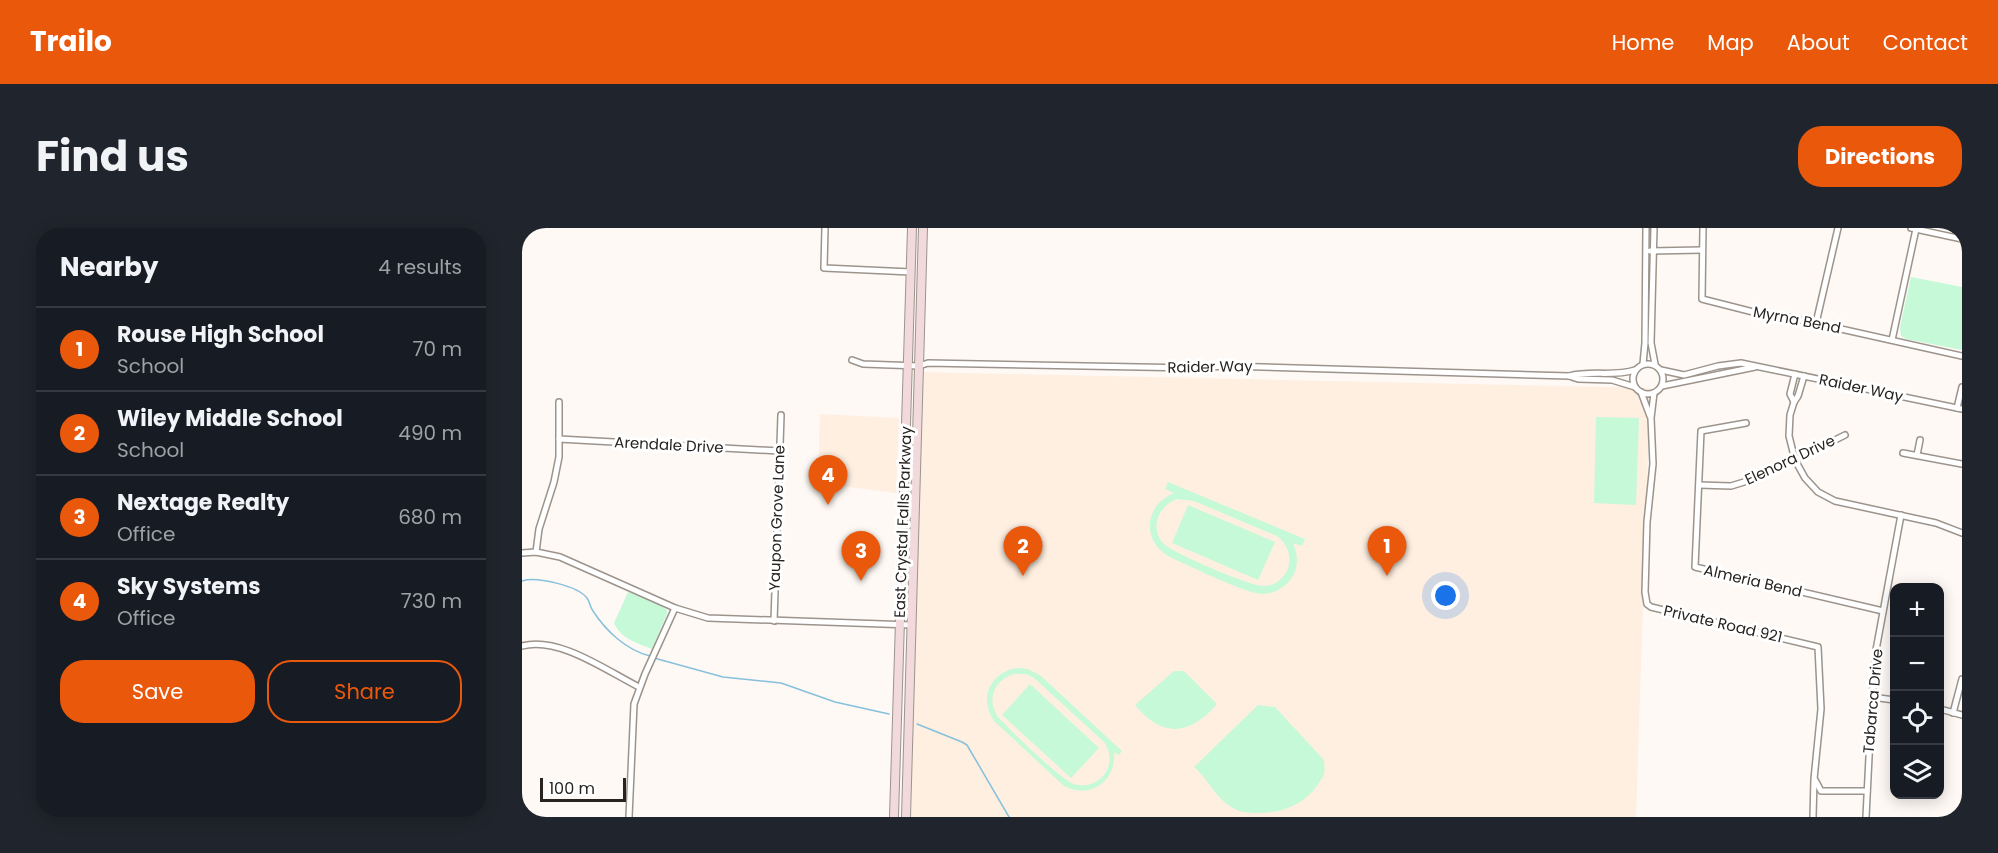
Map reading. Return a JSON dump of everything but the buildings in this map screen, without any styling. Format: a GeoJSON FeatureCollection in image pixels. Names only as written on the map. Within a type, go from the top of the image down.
{"type":"FeatureCollection","features":[{"type":"Feature","properties":{"kind":"main road","name":"East Crystal Falls Parkway"},"geometry":{"type":"LineString","coordinates":[[894,817],[912,228]]}},
{"type":"Feature","properties":{"kind":"main road","name":"East Crystal Falls Parkway"},"geometry":{"type":"LineString","coordinates":[[906,817],[923,228]]}},
{"type":"Feature","properties":{"kind":"main road"},"geometry":{"type":"LineString","coordinates":[[911,272],[922,272]]}},
{"type":"Feature","properties":{"kind":"main road"},"geometry":{"type":"LineString","coordinates":[[903,499],[915,499]]}},
{"type":"Feature","properties":{"kind":"main road"},"geometry":{"type":"LineString","coordinates":[[896,757],[908,754]]}},
{"type":"Feature","properties":{"kind":"street"},"geometry":{"type":"LineString","coordinates":[[825,228],[824,268],[911,272]]}},
{"type":"Feature","properties":{"kind":"street"},"geometry":{"type":"LineString","coordinates":[[1643,364],[1646,228]]}},
{"type":"Feature","properties":{"kind":"street"},"geometry":{"type":"LineString","coordinates":[[1654,228],[1651,344],[1655,364],[1663,375],[1662,386],[1654,393],[1641,392],[1635,387],[1633,380],[1635,370],[1643,364],[1655,364]]}},
{"type":"Feature","properties":{"kind":"street","name":"Myrna Bend"},"geometry":{"type":"LineString","coordinates":[[1703,228],[1702,298],[1761,314],[1784,316],[1962,356]]}},
{"type":"Feature","properties":{"kind":"street"},"geometry":{"type":"LineString","coordinates":[[1816,323],[1838,228]]}},
{"type":"Feature","properties":{"kind":"street"},"geometry":{"type":"LineString","coordinates":[[1892,340],[1913,229],[1962,238]]}},
{"type":"Feature","properties":{"kind":"street"},"geometry":{"type":"LineString","coordinates":[[1645,250],[1702,250]]}},
{"type":"Feature","properties":{"kind":"street","name":"Raider Way"},"geometry":{"type":"LineString","coordinates":[[852,360],[863,364],[908,366],[928,363],[1194,368],[1225,366],[1569,376],[1578,379],[1612,380],[1635,387]]}},
{"type":"Feature","properties":{"kind":"street","name":"Raider Way"},"geometry":{"type":"LineString","coordinates":[[1661,370],[1684,375],[1742,363],[1960,409]]}},
{"type":"Feature","properties":{"kind":"street","name":"Raider Way"},"geometry":{"type":"LineString","coordinates":[[1662,386],[1759,366]]}},
{"type":"Feature","properties":{"kind":"street","name":"Raider Way"},"geometry":{"type":"LineString","coordinates":[[1569,376],[1578,373],[1616,374],[1635,370]]}},
{"type":"Feature","properties":{"kind":"street"},"geometry":{"type":"LineString","coordinates":[[1794,402],[1790,394],[1795,374]]}},
{"type":"Feature","properties":{"kind":"street"},"geometry":{"type":"LineString","coordinates":[[1804,376],[1790,415],[1789,436],[1795,460],[1805,478],[1818,492],[1835,501],[1936,523],[1962,533]]}},
{"type":"Feature","properties":{"kind":"street"},"geometry":{"type":"LineString","coordinates":[[1960,409],[1962,387]]}},
{"type":"Feature","properties":{"kind":"street","name":"Private Road 921"},"geometry":{"type":"LineString","coordinates":[[1641,392],[1651,417]]}},
{"type":"Feature","properties":{"kind":"street","name":"Private Road 921"},"geometry":{"type":"LineString","coordinates":[[1654,393],[1651,417],[1653,464],[1647,522],[1645,592],[1647,604],[1651,607],[1818,647],[1821,709],[1814,779],[1813,817]]}},
{"type":"Feature","properties":{"kind":"street"},"geometry":{"type":"LineString","coordinates":[[536,552],[539,529],[554,482],[558,457],[559,402]]}},
{"type":"Feature","properties":{"kind":"street","name":"Yaupon Grove Lane"},"geometry":{"type":"LineString","coordinates":[[774,621],[781,415]]}},
{"type":"Feature","properties":{"kind":"street","name":"Almeria Bend"},"geometry":{"type":"LineString","coordinates":[[1746,423],[1701,431],[1695,567],[1883,611]]}},
{"type":"Feature","properties":{"kind":"street","name":"Elenora Drive"},"geometry":{"type":"LineString","coordinates":[[1699,485],[1731,486],[1795,460],[1845,435]]}},
{"type":"Feature","properties":{"kind":"street","name":"Arendale Drive"},"geometry":{"type":"LineString","coordinates":[[559,440],[779,451]]}},
{"type":"Feature","properties":{"kind":"street"},"geometry":{"type":"LineString","coordinates":[[1917,455],[1920,440]]}},
{"type":"Feature","properties":{"kind":"street"},"geometry":{"type":"LineString","coordinates":[[1903,453],[1962,464]]}},
{"type":"Feature","properties":{"kind":"street","name":"Tabarca Drive"},"geometry":{"type":"LineString","coordinates":[[1866,817],[1876,650],[1901,515]]}},
{"type":"Feature","properties":{"kind":"street"},"geometry":{"type":"LineString","coordinates":[[522,553],[536,552],[560,557],[675,608],[708,618],[911,625]]}},
{"type":"Feature","properties":{"kind":"street"},"geometry":{"type":"LineString","coordinates":[[629,817],[634,704],[648,665],[675,608]]}},
{"type":"Feature","properties":{"kind":"street"},"geometry":{"type":"LineString","coordinates":[[522,646],[554,646],[579,656],[639,687]]}},
{"type":"Feature","properties":{"kind":"street"},"geometry":{"type":"LineString","coordinates":[[1953,713],[1962,679]]}},
{"type":"Feature","properties":{"kind":"street"},"geometry":{"type":"LineString","coordinates":[[1872,697],[1890,699]]}},
{"type":"Feature","properties":{"kind":"street"},"geometry":{"type":"LineString","coordinates":[[1944,710],[1962,715]]}},
{"type":"Feature","properties":{"kind":"street"},"geometry":{"type":"LineString","coordinates":[[1814,779],[1821,790],[1867,791]]}},
{"type":"Feature","properties":{"kind":"shaded area"},"geometry":{"type":"Polygon","coordinates":[[[920,372],[1650,388],[1636,817],[911,817],[920,372]]]}},
{"type":"Feature","properties":{"kind":"shaded area"},"geometry":{"type":"Polygon","coordinates":[[[820,414],[899,418],[896,493],[818,483],[820,414]]]}},
{"type":"Feature","properties":{"kind":"green space"},"geometry":{"type":"Polygon","coordinates":[[[1911,277],[1962,287],[1962,350],[1906,339],[1901,336],[1900,327],[1911,277]]]}},
{"type":"Feature","properties":{"kind":"green space"},"geometry":{"type":"Polygon","coordinates":[[[1596,417],[1639,418],[1636,505],[1594,503],[1596,417]]]}},
{"type":"Feature","properties":{"kind":"green space"},"geometry":{"type":"Polygon","coordinates":[[[1168,482],[1305,539],[1302,546],[1293,543],[1297,561],[1291,579],[1275,592],[1262,594],[1230,584],[1170,557],[1154,542],[1150,524],[1157,506],[1174,493],[1165,489],[1168,482]],[[1177,499],[1161,512],[1157,530],[1163,543],[1195,561],[1257,585],[1273,584],[1283,576],[1288,568],[1289,556],[1285,545],[1277,536],[1194,501],[1177,499]]]}},
{"type":"Feature","properties":{"kind":"green space"},"geometry":{"type":"Polygon","coordinates":[[[1188,505],[1275,542],[1258,580],[1172,543],[1188,505]]]}},
{"type":"Feature","properties":{"kind":"green space"},"geometry":{"type":"Polygon","coordinates":[[[628,592],[656,602],[667,610],[652,649],[625,637],[614,623],[628,592]]]}},
{"type":"Feature","properties":{"kind":"green space"},"geometry":{"type":"Polygon","coordinates":[[[1028,669],[1041,676],[1122,751],[1119,755],[1114,752],[1111,771],[1100,785],[1084,791],[1064,786],[994,721],[989,712],[987,695],[994,680],[1009,670],[1028,669]],[[1014,674],[1001,681],[994,691],[994,711],[1036,754],[1067,781],[1083,785],[1096,782],[1106,772],[1110,760],[1104,742],[1034,678],[1026,674],[1014,674]]]}},
{"type":"Feature","properties":{"kind":"green space"},"geometry":{"type":"Polygon","coordinates":[[[1174,671],[1184,671],[1217,704],[1197,722],[1176,729],[1156,724],[1135,705],[1174,671]]]}},
{"type":"Feature","properties":{"kind":"green space"},"geometry":{"type":"Polygon","coordinates":[[[1030,684],[1099,748],[1071,778],[1002,715],[1030,684]]]}},
{"type":"Feature","properties":{"kind":"green space"},"geometry":{"type":"Polygon","coordinates":[[[1258,705],[1275,707],[1324,760],[1324,769],[1317,786],[1302,801],[1282,810],[1250,813],[1231,807],[1219,797],[1194,767],[1258,705]]]}},
{"type":"Feature","properties":{"kind":"waterway"},"geometry":{"type":"LineString","coordinates":[[522,581],[546,581],[566,586],[582,594],[610,632],[633,649],[650,656]]}},
{"type":"Feature","properties":{"kind":"waterway"},"geometry":{"type":"LineString","coordinates":[[654,658],[723,677],[781,683],[835,702],[889,714]]}},
{"type":"Feature","properties":{"kind":"waterway"},"geometry":{"type":"LineString","coordinates":[[917,724],[967,745],[1009,817]]}},
{"type":"Feature","properties":{"kind":"place","name":"Sky Systems"},"geometry":{"type":"Point","coordinates":[828,505]}},
{"type":"Feature","properties":{"kind":"place","name":"Wiley Middle School"},"geometry":{"type":"Point","coordinates":[1023,576]}},
{"type":"Feature","properties":{"kind":"place","name":"Rouse High School"},"geometry":{"type":"Point","coordinates":[1387,576]}},
{"type":"Feature","properties":{"kind":"place","name":"Nextage Realty"},"geometry":{"type":"Point","coordinates":[861,581]}}]}
